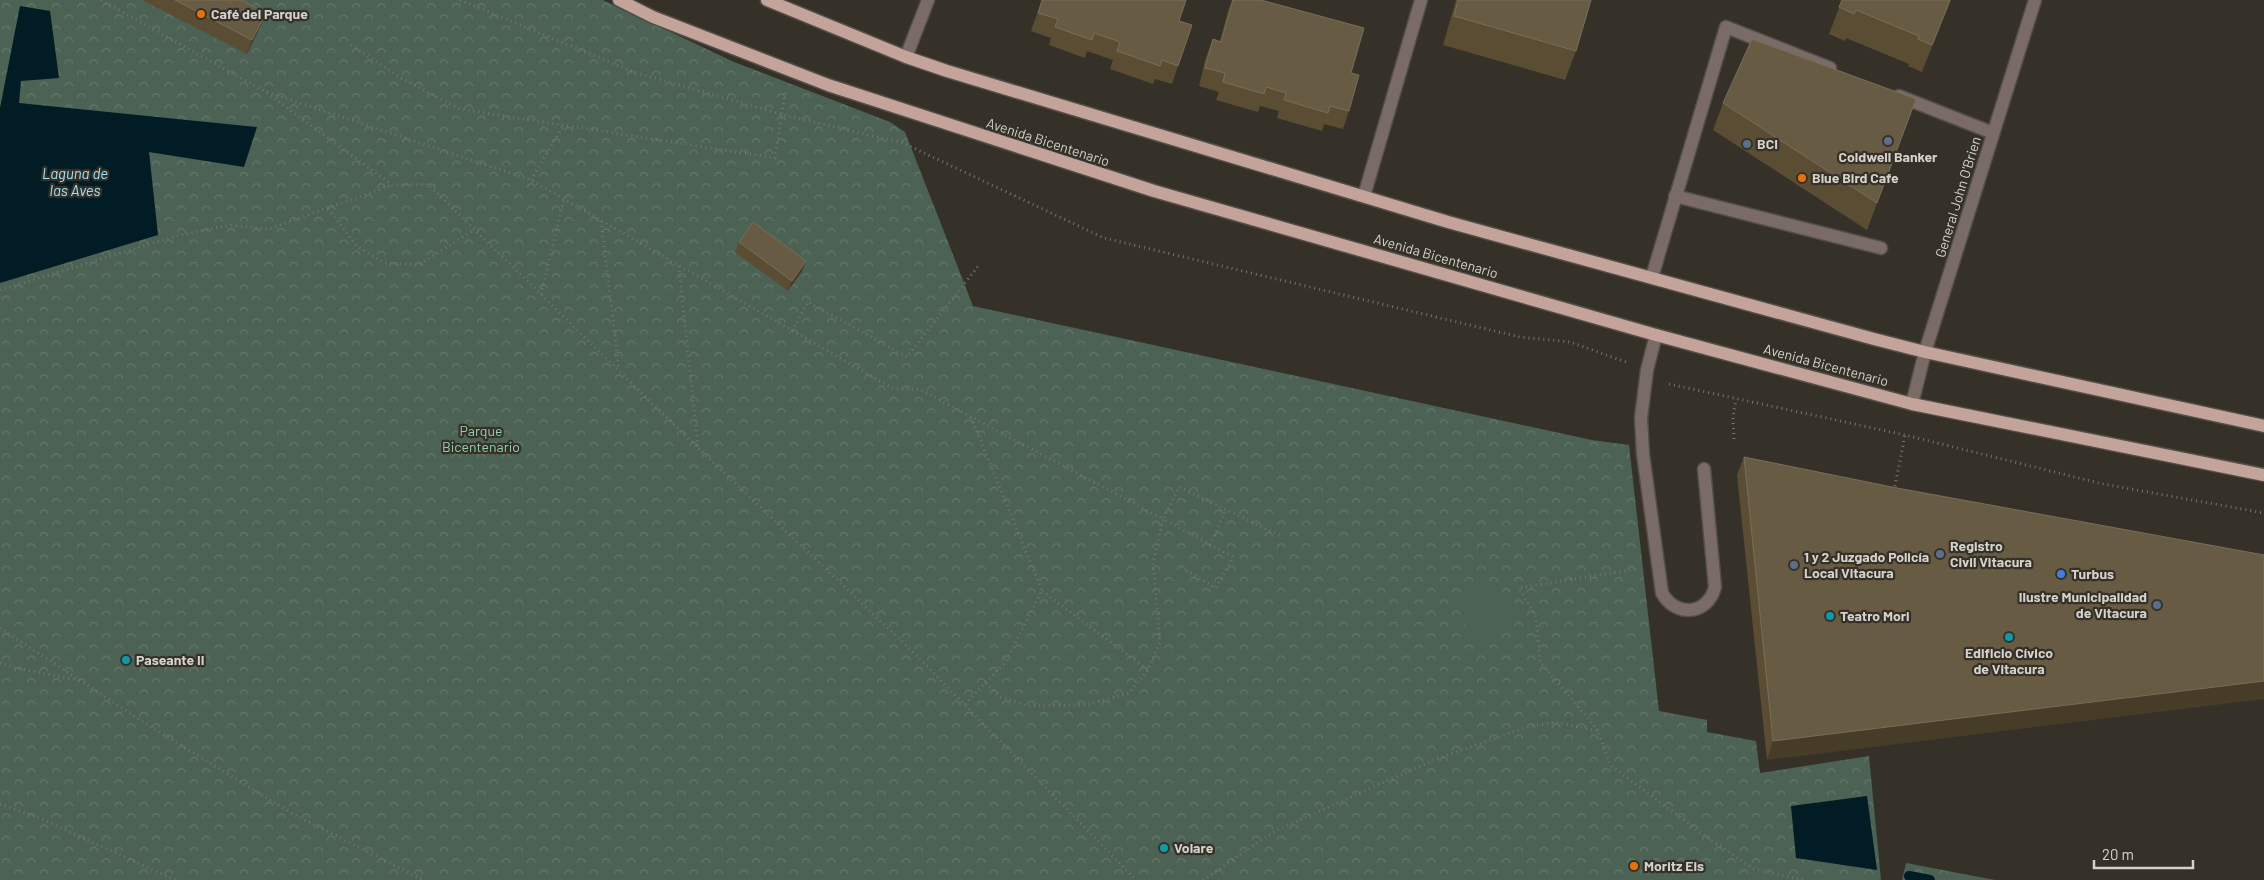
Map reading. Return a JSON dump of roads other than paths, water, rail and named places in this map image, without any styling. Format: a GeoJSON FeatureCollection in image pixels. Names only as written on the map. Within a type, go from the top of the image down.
{"type":"FeatureCollection","features":[{"type":"Feature","properties":{"kind":"main road","name":"Avenida Bicentenario"},"geometry":{"type":"LineString","coordinates":[[619,0],[653,17],[787,70],[923,118],[1154,191],[1656,335],[1912,404],[2264,475]]}},
{"type":"Feature","properties":{"kind":"main road"},"geometry":{"type":"LineString","coordinates":[[767,0],[906,57],[1448,222],[1925,352],[2264,426]]}},
{"type":"Feature","properties":{"kind":"street"},"geometry":{"type":"LineString","coordinates":[[906,57],[928,0]]}},
{"type":"Feature","properties":{"kind":"street"},"geometry":{"type":"LineString","coordinates":[[1364,196],[1421,0]]}},
{"type":"Feature","properties":{"kind":"street","name":"General John O'Brien"},"geometry":{"type":"LineString","coordinates":[[1912,404],[1925,352],[2035,0]]}},
{"type":"Feature","properties":{"kind":"street"},"geometry":{"type":"LineString","coordinates":[[1652,277],[1726,27],[1842,73]]}},
{"type":"Feature","properties":{"kind":"street"},"geometry":{"type":"LineString","coordinates":[[1887,91],[1993,133]]}},
{"type":"Feature","properties":{"kind":"street"},"geometry":{"type":"LineString","coordinates":[[1675,196],[1880,248]]}},
{"type":"Feature","properties":{"kind":"street"},"geometry":{"type":"LineString","coordinates":[[1656,335],[1647,370],[1641,418],[1643,454],[1662,593],[1666,601],[1674,608],[1692,611],[1707,603],[1715,587],[1704,469]]}},
{"type":"Feature","properties":{"kind":"water","name":"Laguna de las Aves"},"geometry":{"type":"Polygon","coordinates":[[[20,6],[50,11],[59,78],[21,81],[19,103],[257,127],[244,167],[149,152],[158,235],[0,283],[0,108],[20,6]]]}},
{"type":"Feature","properties":{"kind":"water"},"geometry":{"type":"Polygon","coordinates":[[[1867,796],[1877,870],[1796,858],[1791,806],[1867,796]]]}},
{"type":"Feature","properties":{"kind":"waterway"},"geometry":{"type":"LineString","coordinates":[[1909,876],[1930,880]]}},
{"type":"Feature","properties":{"kind":"place","name":"Café del Parque"},"geometry":{"type":"Point","coordinates":[201,14]}},
{"type":"Feature","properties":{"kind":"place","name":"Coldwell Banker"},"geometry":{"type":"Point","coordinates":[1888,141]}},
{"type":"Feature","properties":{"kind":"place","name":"BCI"},"geometry":{"type":"Point","coordinates":[1747,144]}},
{"type":"Feature","properties":{"kind":"place","name":"Blue Bird Cafe"},"geometry":{"type":"Point","coordinates":[1802,178]}},
{"type":"Feature","properties":{"kind":"place","name":"Registro Civil Vitacura"},"geometry":{"type":"Point","coordinates":[1940,554]}},
{"type":"Feature","properties":{"kind":"place","name":"1 y 2 Juzgado Policía Local Vitacura"},"geometry":{"type":"Point","coordinates":[1794,565]}},
{"type":"Feature","properties":{"kind":"place","name":"Turbus"},"geometry":{"type":"Point","coordinates":[2061,574]}},
{"type":"Feature","properties":{"kind":"place","name":"Ilustre Municipalidad de Vitacura"},"geometry":{"type":"Point","coordinates":[2157,605]}},
{"type":"Feature","properties":{"kind":"place","name":"Teatro Mori"},"geometry":{"type":"Point","coordinates":[1830,616]}},
{"type":"Feature","properties":{"kind":"place","name":"Edificio Cívico de Vitacura"},"geometry":{"type":"Point","coordinates":[2009,637]}},
{"type":"Feature","properties":{"kind":"place","name":"Paseante II"},"geometry":{"type":"Point","coordinates":[126,660]}},
{"type":"Feature","properties":{"kind":"place","name":"Volare"},"geometry":{"type":"Point","coordinates":[1164,848]}},
{"type":"Feature","properties":{"kind":"place","name":"Moritz Eis"},"geometry":{"type":"Point","coordinates":[1634,866]}},
{"type":"Feature","properties":{"kind":"park label","name":"Parque Bicentenario"},"geometry":{"type":"Point","coordinates":[481,440]}}]}
